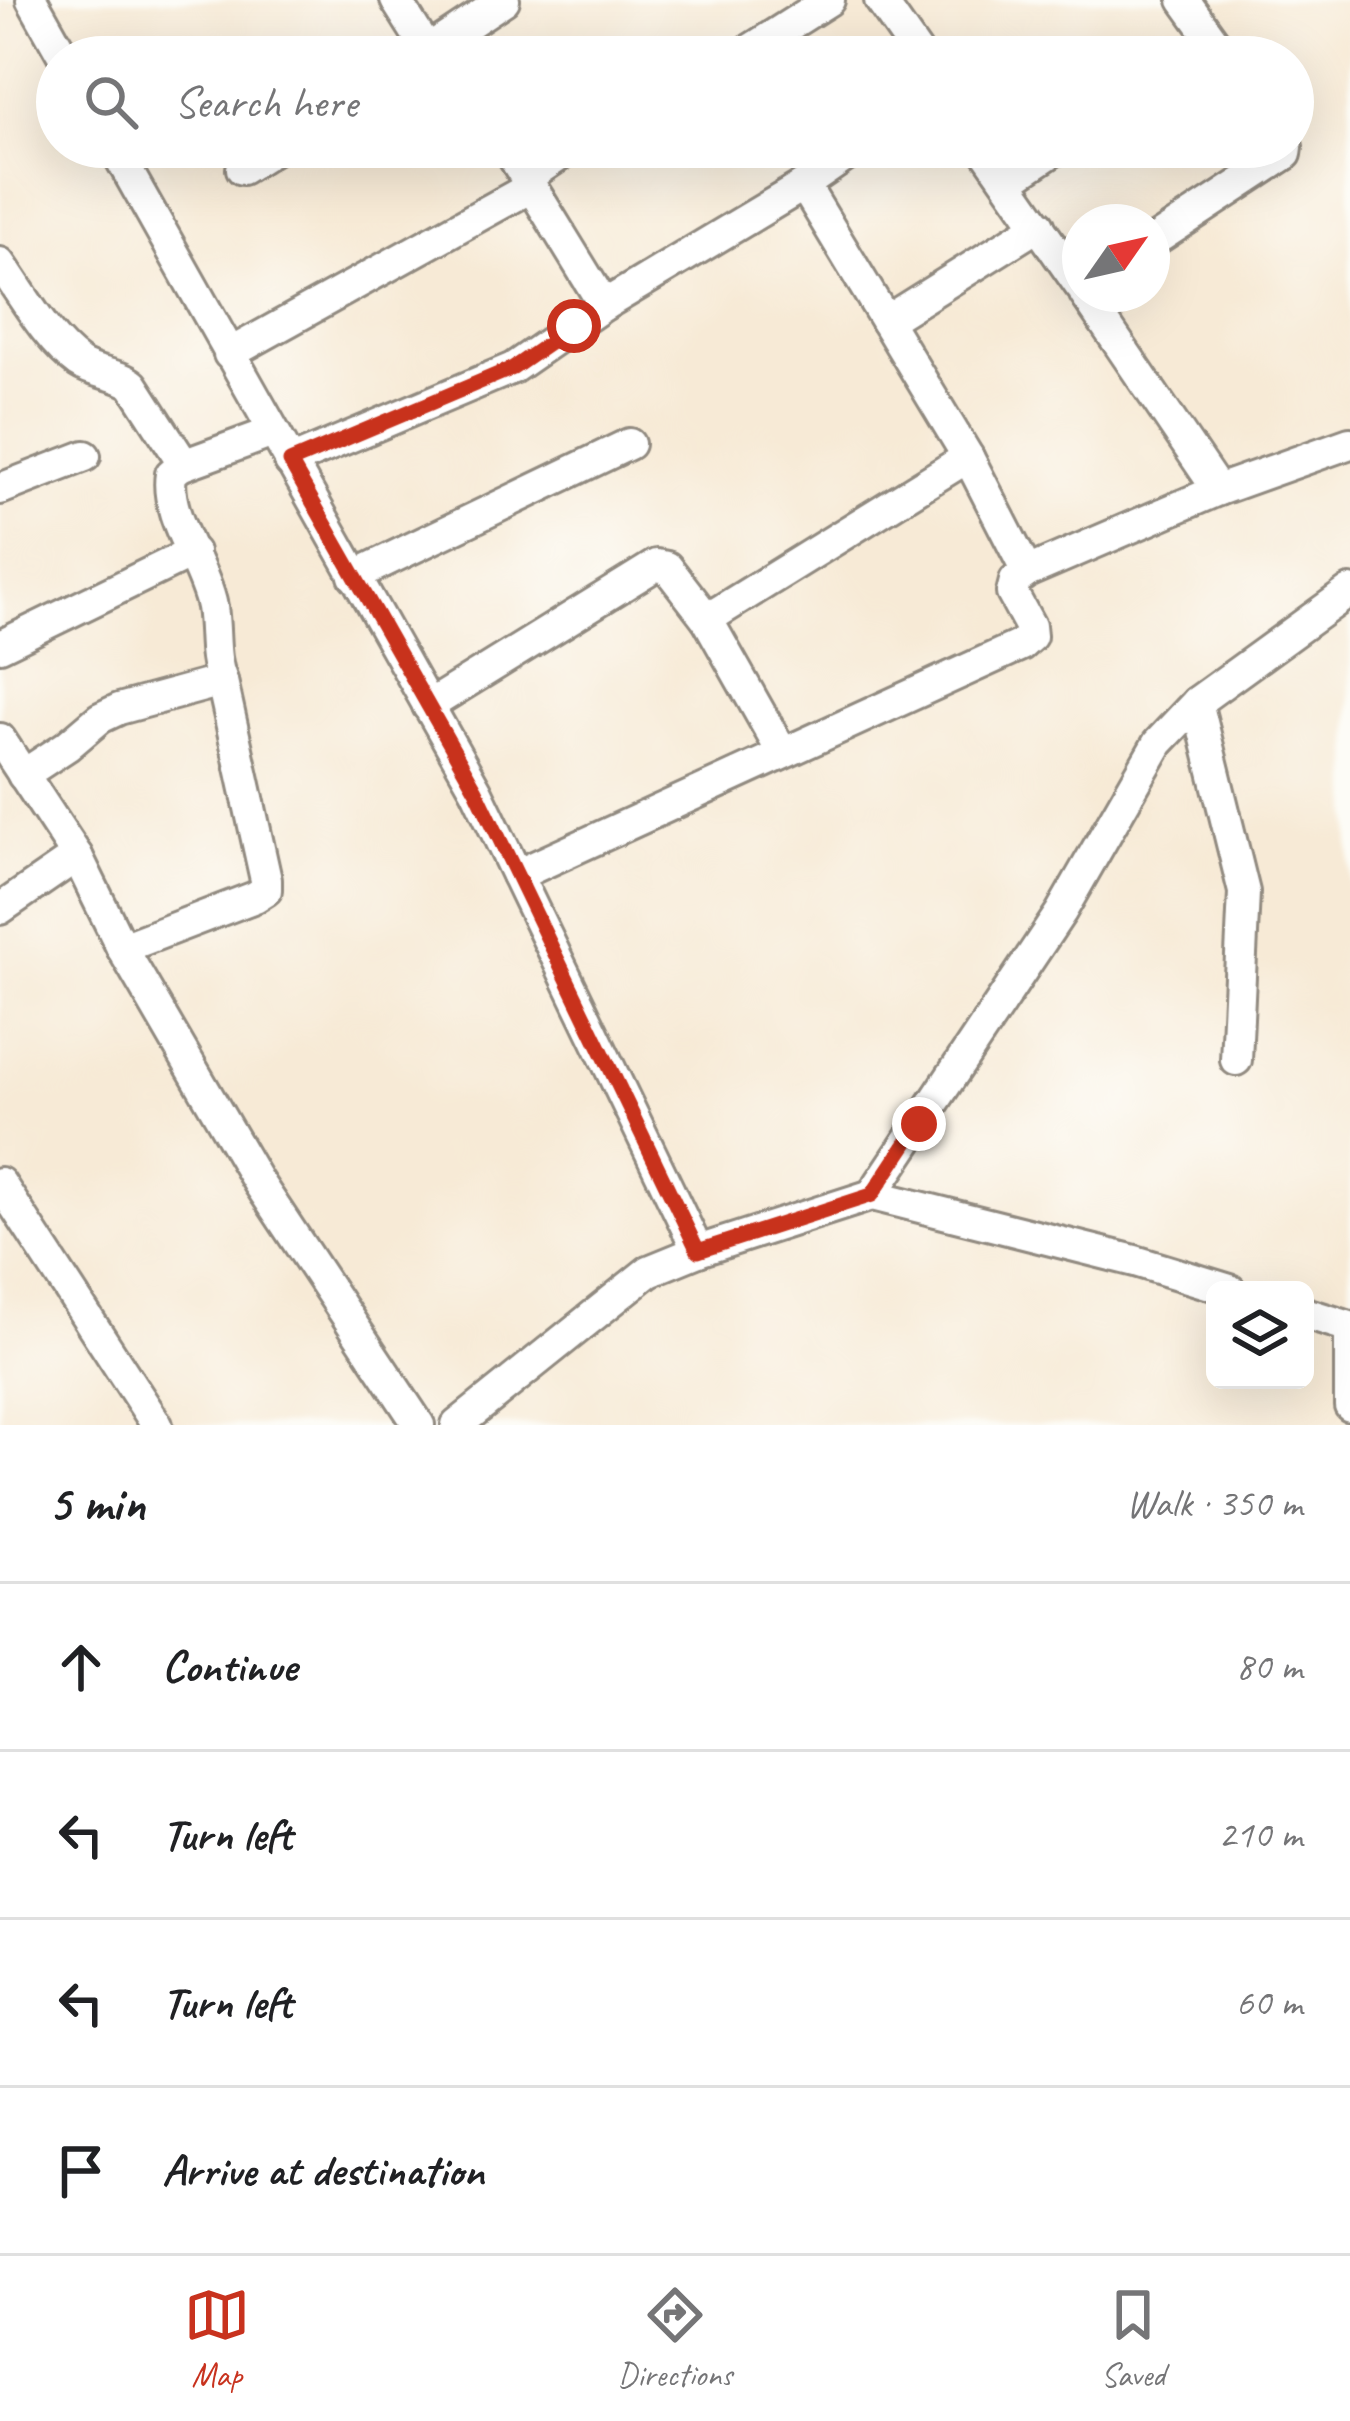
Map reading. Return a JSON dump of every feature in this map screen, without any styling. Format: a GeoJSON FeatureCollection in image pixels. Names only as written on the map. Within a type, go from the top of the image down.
{"type":"FeatureCollection","features":[{"type":"Feature","properties":{"kind":"street"},"geometry":{"type":"LineString","coordinates":[[32,0],[52,36]]}},
{"type":"Feature","properties":{"kind":"street"},"geometry":{"type":"LineString","coordinates":[[396,0],[422,36]]}},
{"type":"Feature","properties":{"kind":"street"},"geometry":{"type":"LineString","coordinates":[[456,36],[504,0]]}},
{"type":"Feature","properties":{"kind":"street"},"geometry":{"type":"LineString","coordinates":[[772,36],[829,0]]}},
{"type":"Feature","properties":{"kind":"street"},"geometry":{"type":"LineString","coordinates":[[880,0],[905,36]]}},
{"type":"Feature","properties":{"kind":"street"},"geometry":{"type":"LineString","coordinates":[[1184,0],[1203,36]]}},
{"type":"Feature","properties":{"kind":"street"},"geometry":{"type":"LineString","coordinates":[[126,168],[476,790],[698,1251]]}},
{"type":"Feature","properties":{"kind":"street"},"geometry":{"type":"LineString","coordinates":[[519,168],[604,305]]}},
{"type":"Feature","properties":{"kind":"street"},"geometry":{"type":"LineString","coordinates":[[229,354],[528,183],[546,168]]}},
{"type":"Feature","properties":{"kind":"street"},"geometry":{"type":"LineString","coordinates":[[290,462],[513,368],[604,305],[829,168]]}},
{"type":"Feature","properties":{"kind":"street"},"geometry":{"type":"LineString","coordinates":[[998,168],[1062,259]]}},
{"type":"Feature","properties":{"kind":"street"},"geometry":{"type":"LineString","coordinates":[[1008,181],[1028,168]]}},
{"type":"Feature","properties":{"kind":"street"},"geometry":{"type":"LineString","coordinates":[[1170,230],[1265,168]]}},
{"type":"Feature","properties":{"kind":"street"},"geometry":{"type":"LineString","coordinates":[[804,185],[968,457],[1027,572]]}},
{"type":"Feature","properties":{"kind":"street"},"geometry":{"type":"LineString","coordinates":[[886,321],[1039,225]]}},
{"type":"Feature","properties":{"kind":"street"},"geometry":{"type":"LineString","coordinates":[[0,262],[56,341],[81,365],[133,385],[180,458],[180,466]]}},
{"type":"Feature","properties":{"kind":"street"},"geometry":{"type":"LineString","coordinates":[[1097,312],[1218,490]]}},
{"type":"Feature","properties":{"kind":"street"},"geometry":{"type":"LineString","coordinates":[[122,948],[266,890],[216,665],[212,605],[171,500],[171,474],[180,466],[273,432]]}},
{"type":"Feature","properties":{"kind":"street"},"geometry":{"type":"LineString","coordinates":[[517,875],[1021,645],[1030,636],[1030,626],[1012,592],[1015,581],[1027,572],[1218,490],[1350,443]]}},
{"type":"Feature","properties":{"kind":"street"},"geometry":{"type":"LineString","coordinates":[[354,576],[629,444]]}},
{"type":"Feature","properties":{"kind":"street"},"geometry":{"type":"LineString","coordinates":[[0,489],[85,456]]}},
{"type":"Feature","properties":{"kind":"street"},"geometry":{"type":"LineString","coordinates":[[707,619],[968,457]]}},
{"type":"Feature","properties":{"kind":"street"},"geometry":{"type":"LineString","coordinates":[[0,646],[193,552]]}},
{"type":"Feature","properties":{"kind":"street"},"geometry":{"type":"LineString","coordinates":[[428,706],[656,565],[667,567],[707,619],[782,752]]}},
{"type":"Feature","properties":{"kind":"street"},"geometry":{"type":"LineString","coordinates":[[872,1195],[1061,912],[1158,743],[1197,702],[1350,591]]}},
{"type":"Feature","properties":{"kind":"street"},"geometry":{"type":"LineString","coordinates":[[23,775],[119,709],[222,681]]}},
{"type":"Feature","properties":{"kind":"street"},"geometry":{"type":"LineString","coordinates":[[1197,702],[1244,892],[1237,1060]]}},
{"type":"Feature","properties":{"kind":"street"},"geometry":{"type":"LineString","coordinates":[[0,741],[77,856],[122,948],[258,1182],[419,1425]]}},
{"type":"Feature","properties":{"kind":"street"},"geometry":{"type":"LineString","coordinates":[[0,909],[77,856]]}},
{"type":"Feature","properties":{"kind":"street"},"geometry":{"type":"LineString","coordinates":[[0,1183],[157,1425]]}},
{"type":"Feature","properties":{"kind":"street"},"geometry":{"type":"LineString","coordinates":[[458,1425],[649,1271],[872,1195],[1206,1283]]}},
{"type":"Feature","properties":{"kind":"street"},"geometry":{"type":"LineString","coordinates":[[1314,1316],[1350,1329],[1350,1406]]}},
{"type":"Feature","properties":{"kind":"route"},"geometry":{"type":"LineString","coordinates":[[574,326],[513,368],[290,462],[476,790],[698,1251],[872,1195],[919,1124]]}}]}
